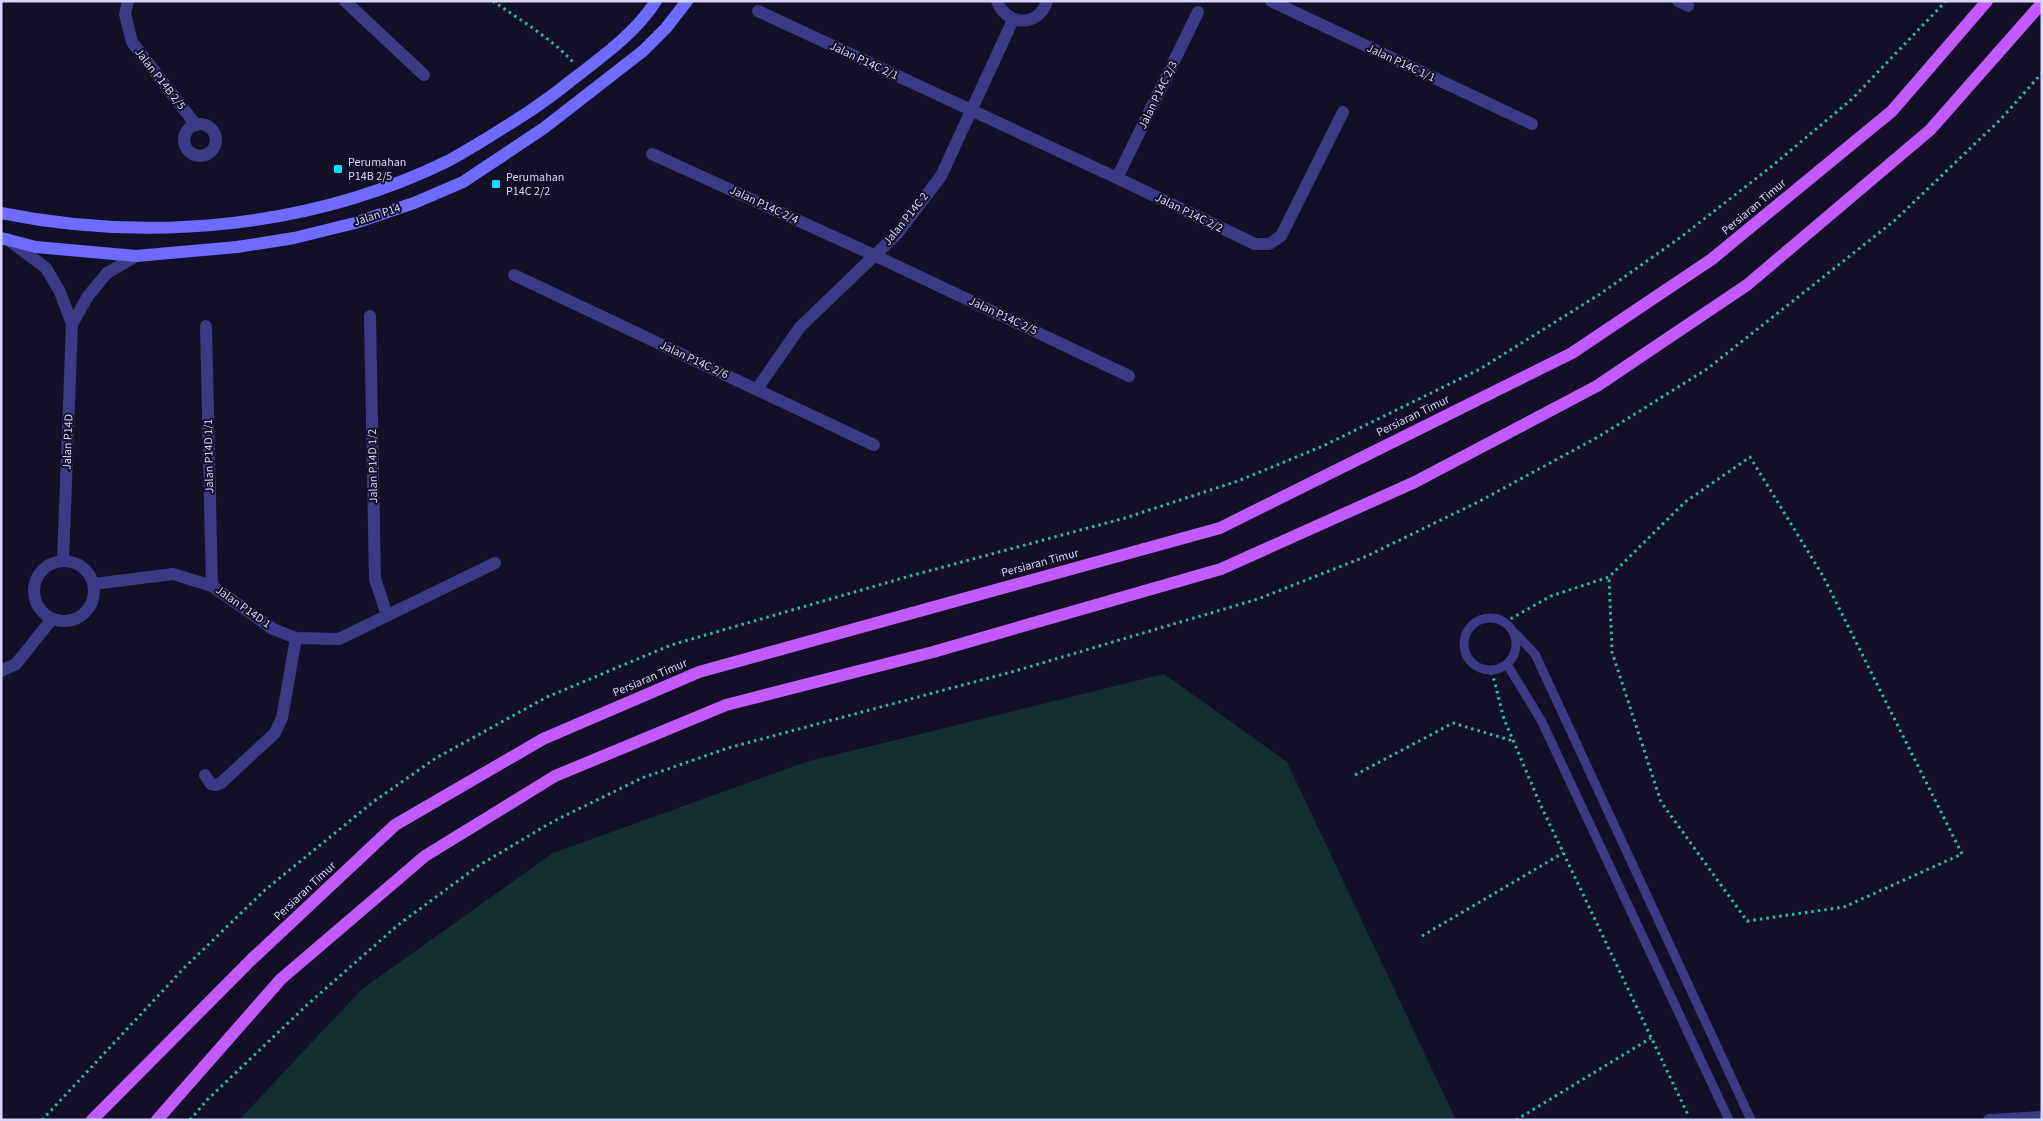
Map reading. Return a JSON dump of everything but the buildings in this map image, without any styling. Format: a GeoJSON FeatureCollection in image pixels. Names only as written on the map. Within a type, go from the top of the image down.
{"type":"FeatureCollection","features":[{"type":"Feature","properties":{"kind":"main road","name":"Jalan P14"},"geometry":{"type":"LineString","coordinates":[[1,212],[44,221],[141,228],[234,223],[288,215],[345,201],[407,179],[449,161],[534,110],[629,35],[656,1]]}},
{"type":"Feature","properties":{"kind":"main road","name":"Jalan P14"},"geometry":{"type":"LineString","coordinates":[[3,238],[36,247],[136,256],[237,247],[294,238],[355,223],[463,182],[544,128],[644,51],[666,28],[687,1]]}},
{"type":"Feature","properties":{"kind":"main road","name":"Persiaran Timur"},"geometry":{"type":"LineString","coordinates":[[92,1120],[251,960],[395,825],[543,739],[699,672],[1220,528],[1572,353],[1712,259],[1892,110],[1987,1]]}},
{"type":"Feature","properties":{"kind":"main road"},"geometry":{"type":"LineString","coordinates":[[158,1120],[281,979],[425,856],[555,776],[726,705],[932,652],[1221,569],[1415,482],[1597,386],[1747,285],[1930,130],[2042,4]]}},
{"type":"Feature","properties":{"kind":"street","name":"Jalan P14B 2/5"},"geometry":{"type":"LineString","coordinates":[[128,1],[125,14],[132,42],[196,125]]}},
{"type":"Feature","properties":{"kind":"street"},"geometry":{"type":"LineString","coordinates":[[345,1],[424,75]]}},
{"type":"Feature","properties":{"kind":"street"},"geometry":{"type":"LineString","coordinates":[[997,1],[1000,10],[1013,20],[1022,22],[1037,17],[1043,11],[1047,1]]}},
{"type":"Feature","properties":{"kind":"street","name":"Jalan P14C 1/1"},"geometry":{"type":"LineString","coordinates":[[1271,1],[1532,124]]}},
{"type":"Feature","properties":{"kind":"street","name":"Jalan P14C 2/1"},"geometry":{"type":"LineString","coordinates":[[758,11],[970,111]]}},
{"type":"Feature","properties":{"kind":"street","name":"Jalan P14C 2/3"},"geometry":{"type":"LineString","coordinates":[[1117,178],[1198,12]]}},
{"type":"Feature","properties":{"kind":"street","name":"Jalan P14C 2"},"geometry":{"type":"LineString","coordinates":[[757,390],[800,327],[897,234],[941,176],[1013,20]]}},
{"type":"Feature","properties":{"kind":"street","name":"Jalan P14C 2/2"},"geometry":{"type":"LineString","coordinates":[[970,111],[1255,244],[1269,244],[1281,236],[1343,112]]}},
{"type":"Feature","properties":{"kind":"street","name":"Jalan P14C 2/4"},"geometry":{"type":"LineString","coordinates":[[652,154],[876,256]]}},
{"type":"Feature","properties":{"kind":"street","name":"Jalan P14D"},"geometry":{"type":"LineString","coordinates":[[3,238],[46,268],[60,292],[72,324],[63,560]]}},
{"type":"Feature","properties":{"kind":"street","name":"Jalan P14D"},"geometry":{"type":"LineString","coordinates":[[72,324],[88,296],[107,274],[136,256]]}},
{"type":"Feature","properties":{"kind":"street","name":"Jalan P14C 2/5"},"geometry":{"type":"LineString","coordinates":[[876,256],[1129,376]]}},
{"type":"Feature","properties":{"kind":"street","name":"Jalan P14C 2/6"},"geometry":{"type":"LineString","coordinates":[[514,275],[874,445]]}},
{"type":"Feature","properties":{"kind":"street","name":"Jalan P14D 1/2"},"geometry":{"type":"LineString","coordinates":[[370,316],[375,579],[387,615]]}},
{"type":"Feature","properties":{"kind":"street","name":"Jalan P14D 1/1"},"geometry":{"type":"LineString","coordinates":[[206,326],[212,586]]}},
{"type":"Feature","properties":{"kind":"street"},"geometry":{"type":"LineString","coordinates":[[63,560],[80,565],[88,572],[94,584],[94,601],[81,617],[72,621],[62,622],[44,614],[37,606],[34,586],[37,576],[43,568],[63,560]]}},
{"type":"Feature","properties":{"kind":"street","name":"Jalan P14D 1"},"geometry":{"type":"LineString","coordinates":[[94,584],[173,574],[212,586],[273,629],[296,638],[339,639],[495,563]]}},
{"type":"Feature","properties":{"kind":"street"},"geometry":{"type":"LineString","coordinates":[[1,671],[16,664],[52,619]]}},
{"type":"Feature","properties":{"kind":"street"},"geometry":{"type":"LineString","coordinates":[[205,775],[211,784],[221,783],[274,733],[282,718],[296,638]]}},
{"type":"Feature","properties":{"kind":"street"},"geometry":{"type":"LineString","coordinates":[[1989,1120],[2042,1117]]}},
{"type":"Feature","properties":{"kind":"lane"},"geometry":{"type":"LineString","coordinates":[[1516,634],[1517,651],[1508,666],[1492,672],[1476,667],[1465,654],[1464,638],[1473,623],[1489,617],[1505,622],[1535,654],[1751,1120]]}},
{"type":"Feature","properties":{"kind":"lane"},"geometry":{"type":"LineString","coordinates":[[1508,666],[1541,720],[1729,1120]]}},
{"type":"Feature","properties":{"kind":"path"},"geometry":{"type":"LineString","coordinates":[[493,1],[566,54]]}},
{"type":"Feature","properties":{"kind":"path"},"geometry":{"type":"LineString","coordinates":[[42,1120],[184,968],[265,890],[373,802],[436,758],[547,697],[671,645],[910,576],[1125,518],[1238,481],[1323,446],[1480,369],[1600,294],[1681,237],[1734,196],[1852,99],[1946,1]]}},
{"type":"Feature","properties":{"kind":"path"},"geometry":{"type":"LineString","coordinates":[[1505,622],[1551,596],[1609,577],[1686,502],[1750,457],[1823,576],[1962,854],[1844,907],[1747,922],[1661,802],[1612,652],[1609,577]]}},
{"type":"Feature","properties":{"kind":"path"},"geometry":{"type":"LineString","coordinates":[[1492,672],[1504,719],[1563,853],[1689,1117]]}},
{"type":"Feature","properties":{"kind":"path"},"geometry":{"type":"LineString","coordinates":[[1355,775],[1453,723],[1514,742]]}},
{"type":"Feature","properties":{"kind":"path"},"geometry":{"type":"LineString","coordinates":[[1422,936],[1563,853]]}},
{"type":"Feature","properties":{"kind":"path"},"geometry":{"type":"LineString","coordinates":[[1516,1120],[1651,1038]]}},
{"type":"Feature","properties":{"kind":"green space"},"geometry":{"type":"Polygon","coordinates":[[[1164,674],[1287,762],[1456,1120],[239,1120],[362,989],[553,853],[806,762],[1164,674]]]}},
{"type":"Feature","properties":{"kind":"place","name":"Perumahan P14B 2/5"},"geometry":{"type":"Point","coordinates":[338,169]}},
{"type":"Feature","properties":{"kind":"place","name":"Perumahan P14C 2/2"},"geometry":{"type":"Point","coordinates":[496,184]}}]}
